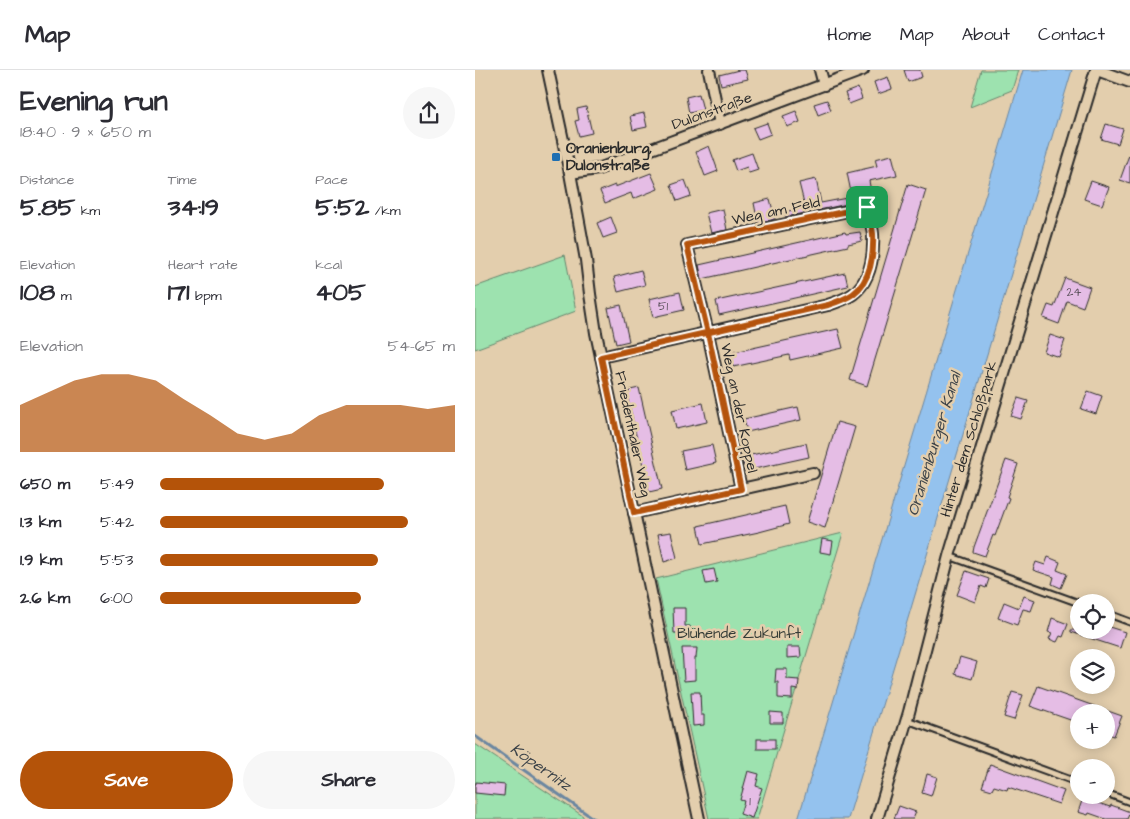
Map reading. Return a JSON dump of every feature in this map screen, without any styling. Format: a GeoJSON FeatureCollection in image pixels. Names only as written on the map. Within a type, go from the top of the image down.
{"type":"FeatureCollection","features":[{"type":"Feature","properties":{"kind":"street","name":"Friedenthaler Weg"},"geometry":{"type":"LineString","coordinates":[[548,70],[570,173],[601,357],[699,819]]}},
{"type":"Feature","properties":{"kind":"street"},"geometry":{"type":"LineString","coordinates":[[709,70],[720,124]]}},
{"type":"Feature","properties":{"kind":"street"},"geometry":{"type":"LineString","coordinates":[[820,70],[824,86]]}},
{"type":"Feature","properties":{"kind":"street","name":"Dulonstraße"},"geometry":{"type":"LineString","coordinates":[[570,173],[598,169],[863,70]]}},
{"type":"Feature","properties":{"kind":"street"},"geometry":{"type":"LineString","coordinates":[[1097,70],[1130,82]]}},
{"type":"Feature","properties":{"kind":"street","name":"Hinter dem Schloßpark"},"geometry":{"type":"LineString","coordinates":[[877,819],[906,720],[949,556],[1097,70]]}},
{"type":"Feature","properties":{"kind":"street","name":"Weg am Feld"},"geometry":{"type":"LineString","coordinates":[[601,357],[708,333],[828,305],[844,300],[863,283],[871,265],[873,232],[867,207],[687,245],[708,333]]}},
{"type":"Feature","properties":{"kind":"street","name":"Weg an der Koppel"},"geometry":{"type":"LineString","coordinates":[[708,333],[741,489]]}},
{"type":"Feature","properties":{"kind":"street","name":"Weg an der Koppel"},"geometry":{"type":"LineString","coordinates":[[634,513],[813,473]]}},
{"type":"Feature","properties":{"kind":"lane"},"geometry":{"type":"LineString","coordinates":[[949,556],[1070,600]]}},
{"type":"Feature","properties":{"kind":"lane"},"geometry":{"type":"LineString","coordinates":[[1115,616],[1130,622]]}},
{"type":"Feature","properties":{"kind":"lane"},"geometry":{"type":"LineString","coordinates":[[906,720],[1070,781]]}},
{"type":"Feature","properties":{"kind":"lane"},"geometry":{"type":"LineString","coordinates":[[1115,796],[1130,802]]}},
{"type":"Feature","properties":{"kind":"green space"},"geometry":{"type":"Polygon","coordinates":[[[981,70],[1018,70],[1012,90],[970,107],[981,70]]]}},
{"type":"Feature","properties":{"kind":"green space"},"geometry":{"type":"Polygon","coordinates":[[[565,255],[576,311],[475,349],[475,287],[565,255]]]}},
{"type":"Feature","properties":{"kind":"green space","name":"Blühende Zukunft"},"geometry":{"type":"Polygon","coordinates":[[[843,533],[757,819],[709,819],[656,579],[843,533]]]}},
{"type":"Feature","properties":{"kind":"green space"},"geometry":{"type":"Polygon","coordinates":[[[475,744],[583,816],[583,819],[475,819],[475,744]]]}},
{"type":"Feature","properties":{"kind":"water","name":"Oranienburger Kanal"},"geometry":{"type":"Polygon","coordinates":[[[1023,70],[1072,70],[848,819],[798,819],[1023,70]]]}},
{"type":"Feature","properties":{"kind":"building"},"geometry":{"type":"Polygon","coordinates":[[[745,70],[748,79],[721,85],[719,75],[745,70]]]}},
{"type":"Feature","properties":{"kind":"building"},"geometry":{"type":"Polygon","coordinates":[[[904,70],[920,70],[922,77],[908,82],[904,70]]]}},
{"type":"Feature","properties":{"kind":"building"},"geometry":{"type":"Polygon","coordinates":[[[888,77],[892,89],[878,94],[874,82],[888,77]]]}},
{"type":"Feature","properties":{"kind":"building"},"geometry":{"type":"Polygon","coordinates":[[[858,88],[862,99],[849,104],[845,93],[858,88]]]}},
{"type":"Feature","properties":{"kind":"building"},"geometry":{"type":"Polygon","coordinates":[[[699,94],[703,110],[689,113],[686,97],[699,94]]]}},
{"type":"Feature","properties":{"kind":"building"},"geometry":{"type":"Polygon","coordinates":[[[827,100],[831,110],[818,115],[814,104],[827,100]]]}},
{"type":"Feature","properties":{"kind":"building"},"geometry":{"type":"Polygon","coordinates":[[[586,107],[592,133],[579,136],[575,121],[579,120],[577,109],[586,107]]]}},
{"type":"Feature","properties":{"kind":"building"},"geometry":{"type":"Polygon","coordinates":[[[796,111],[800,122],[787,127],[783,116],[796,111]]]}},
{"type":"Feature","properties":{"kind":"building"},"geometry":{"type":"Polygon","coordinates":[[[644,113],[647,127],[633,130],[630,116],[644,113]]]}},
{"type":"Feature","properties":{"kind":"building"},"geometry":{"type":"Polygon","coordinates":[[[767,123],[771,134],[758,139],[753,128],[767,123]]]}},
{"type":"Feature","properties":{"kind":"building"},"geometry":{"type":"Polygon","coordinates":[[[1106,124],[1123,129],[1118,144],[1101,139],[1106,124]]]}},
{"type":"Feature","properties":{"kind":"building"},"geometry":{"type":"Polygon","coordinates":[[[709,146],[718,171],[705,176],[696,152],[709,146]]]}},
{"type":"Feature","properties":{"kind":"building"},"geometry":{"type":"Polygon","coordinates":[[[752,153],[758,170],[749,173],[747,167],[736,171],[732,160],[752,153]]]}},
{"type":"Feature","properties":{"kind":"building"},"geometry":{"type":"Polygon","coordinates":[[[892,155],[897,175],[869,181],[873,202],[866,200],[786,217],[785,212],[805,207],[799,183],[816,179],[821,203],[852,197],[847,173],[877,166],[875,159],[892,155]]]}},
{"type":"Feature","properties":{"kind":"building"},"geometry":{"type":"Polygon","coordinates":[[[1130,155],[1130,183],[1120,180],[1130,155]]]}},
{"type":"Feature","properties":{"kind":"building"},"geometry":{"type":"Polygon","coordinates":[[[651,173],[658,189],[633,199],[631,193],[605,203],[600,191],[651,173]]]}},
{"type":"Feature","properties":{"kind":"building"},"geometry":{"type":"Polygon","coordinates":[[[685,180],[691,196],[677,201],[671,185],[685,180]]]}},
{"type":"Feature","properties":{"kind":"building"},"geometry":{"type":"Polygon","coordinates":[[[1091,181],[1109,187],[1102,205],[1084,199],[1091,181]]]}},
{"type":"Feature","properties":{"kind":"building"},"geometry":{"type":"Polygon","coordinates":[[[908,184],[926,190],[867,386],[850,380],[908,184]]]}},
{"type":"Feature","properties":{"kind":"building"},"geometry":{"type":"Polygon","coordinates":[[[770,199],[775,219],[758,223],[754,203],[770,199]]]}},
{"type":"Feature","properties":{"kind":"building"},"geometry":{"type":"Polygon","coordinates":[[[723,209],[727,230],[711,233],[706,213],[723,209]]]}},
{"type":"Feature","properties":{"kind":"building"},"geometry":{"type":"Polygon","coordinates":[[[611,217],[617,233],[603,238],[597,223],[611,217]]]}},
{"type":"Feature","properties":{"kind":"building"},"geometry":{"type":"Polygon","coordinates":[[[845,232],[846,234],[860,232],[862,241],[848,244],[848,246],[702,279],[699,265],[845,232]]]}},
{"type":"Feature","properties":{"kind":"building"},"geometry":{"type":"Polygon","coordinates":[[[641,270],[645,285],[618,292],[614,277],[641,270]]]}},
{"type":"Feature","properties":{"kind":"building"},"geometry":{"type":"Polygon","coordinates":[[[845,273],[848,286],[719,315],[716,301],[845,273]]]}},
{"type":"Feature","properties":{"kind":"building"},"geometry":{"type":"Polygon","coordinates":[[[1065,278],[1090,287],[1083,307],[1067,301],[1059,324],[1043,318],[1048,305],[1054,307],[1065,278]]]}},
{"type":"Feature","properties":{"kind":"building"},"geometry":{"type":"Polygon","coordinates":[[[680,292],[684,310],[653,317],[649,299],[680,292]]]}},
{"type":"Feature","properties":{"kind":"building"},"geometry":{"type":"Polygon","coordinates":[[[621,305],[629,341],[616,344],[608,308],[621,305]]]}},
{"type":"Feature","properties":{"kind":"building"},"geometry":{"type":"Polygon","coordinates":[[[838,329],[843,348],[790,360],[789,355],[733,367],[733,365],[728,366],[726,356],[731,355],[730,353],[838,329]]]}},
{"type":"Feature","properties":{"kind":"building"},"geometry":{"type":"Polygon","coordinates":[[[1050,335],[1065,340],[1059,357],[1044,352],[1050,335]]]}},
{"type":"Feature","properties":{"kind":"building"},"geometry":{"type":"Polygon","coordinates":[[[639,388],[662,489],[649,492],[626,391],[639,388]]]}},
{"type":"Feature","properties":{"kind":"building"},"geometry":{"type":"Polygon","coordinates":[[[1088,391],[1102,396],[1096,414],[1081,409],[1088,391]]]}},
{"type":"Feature","properties":{"kind":"building"},"geometry":{"type":"Polygon","coordinates":[[[1018,398],[1028,401],[1021,419],[1011,416],[1018,398]]]}},
{"type":"Feature","properties":{"kind":"building"},"geometry":{"type":"Polygon","coordinates":[[[703,403],[707,422],[676,429],[672,410],[703,403]]]}},
{"type":"Feature","properties":{"kind":"building"},"geometry":{"type":"Polygon","coordinates":[[[798,407],[801,420],[747,432],[744,419],[798,407]]]}},
{"type":"Feature","properties":{"kind":"building"},"geometry":{"type":"Polygon","coordinates":[[[837,422],[855,427],[825,528],[807,522],[837,422]]]}},
{"type":"Feature","properties":{"kind":"building"},"geometry":{"type":"Polygon","coordinates":[[[806,443],[809,457],[745,471],[742,457],[806,443]]]}},
{"type":"Feature","properties":{"kind":"building"},"geometry":{"type":"Polygon","coordinates":[[[712,445],[716,463],[685,470],[681,451],[712,445]]]}},
{"type":"Feature","properties":{"kind":"building"},"geometry":{"type":"Polygon","coordinates":[[[1006,460],[1018,464],[1007,497],[1009,498],[995,536],[993,535],[985,556],[973,552],[974,547],[1006,460]]]}},
{"type":"Feature","properties":{"kind":"building"},"geometry":{"type":"Polygon","coordinates":[[[785,506],[789,524],[702,544],[698,526],[785,506]]]}},
{"type":"Feature","properties":{"kind":"building"},"geometry":{"type":"Polygon","coordinates":[[[671,532],[677,558],[664,562],[658,534],[671,532]]]}},
{"type":"Feature","properties":{"kind":"building"},"geometry":{"type":"Polygon","coordinates":[[[822,539],[833,541],[831,554],[820,552],[822,539]]]}},
{"type":"Feature","properties":{"kind":"building"},"geometry":{"type":"Polygon","coordinates":[[[1048,557],[1060,562],[1057,570],[1067,574],[1061,588],[1052,584],[1054,577],[1033,570],[1036,562],[1045,565],[1048,557]]]}},
{"type":"Feature","properties":{"kind":"building"},"geometry":{"type":"Polygon","coordinates":[[[714,569],[717,582],[706,584],[703,571],[714,569]]]}},
{"type":"Feature","properties":{"kind":"building"},"geometry":{"type":"Polygon","coordinates":[[[966,571],[989,579],[986,588],[981,586],[975,602],[957,595],[966,571]]]}},
{"type":"Feature","properties":{"kind":"building"},"geometry":{"type":"Polygon","coordinates":[[[1024,596],[1035,600],[1031,611],[1023,609],[1017,625],[998,618],[1004,602],[1019,608],[1024,596]]]}},
{"type":"Feature","properties":{"kind":"building"},"geometry":{"type":"Polygon","coordinates":[[[673,608],[685,608],[685,626],[690,626],[690,637],[678,637],[678,633],[674,633],[673,608]]]}},
{"type":"Feature","properties":{"kind":"building"},"geometry":{"type":"Polygon","coordinates":[[[1052,618],[1068,624],[1063,637],[1060,636],[1057,642],[1049,639],[1052,633],[1048,632],[1052,618]]]}},
{"type":"Feature","properties":{"kind":"building"},"geometry":{"type":"Polygon","coordinates":[[[1115,629],[1125,632],[1120,648],[1092,639],[1115,639],[1115,629]]]}},
{"type":"Feature","properties":{"kind":"building"},"geometry":{"type":"Polygon","coordinates":[[[787,647],[800,647],[801,657],[787,658],[787,647]]]}},
{"type":"Feature","properties":{"kind":"building"},"geometry":{"type":"Polygon","coordinates":[[[682,648],[697,648],[695,680],[684,681],[682,648]]]}},
{"type":"Feature","properties":{"kind":"building"},"geometry":{"type":"Polygon","coordinates":[[[960,657],[977,662],[972,679],[955,674],[960,657]]]}},
{"type":"Feature","properties":{"kind":"building"},"geometry":{"type":"Polygon","coordinates":[[[776,669],[787,669],[787,679],[799,680],[798,690],[792,689],[792,699],[778,698],[778,682],[775,682],[776,669]]]}},
{"type":"Feature","properties":{"kind":"building"},"geometry":{"type":"Polygon","coordinates":[[[1038,686],[1088,704],[1070,704],[1070,720],[1030,706],[1038,686]]]}},
{"type":"Feature","properties":{"kind":"building"},"geometry":{"type":"Polygon","coordinates":[[[691,692],[700,692],[701,715],[704,715],[704,725],[693,726],[691,692]]]}},
{"type":"Feature","properties":{"kind":"building"},"geometry":{"type":"Polygon","coordinates":[[[1012,692],[1023,695],[1014,720],[1004,717],[1012,692]]]}},
{"type":"Feature","properties":{"kind":"building"},"geometry":{"type":"Polygon","coordinates":[[[770,712],[783,713],[783,723],[770,723],[770,712]]]}},
{"type":"Feature","properties":{"kind":"building"},"geometry":{"type":"Polygon","coordinates":[[[1115,714],[1122,716],[1115,734],[1115,714]]]}},
{"type":"Feature","properties":{"kind":"building"},"geometry":{"type":"Polygon","coordinates":[[[757,739],[775,739],[775,749],[757,749],[757,739]]]}},
{"type":"Feature","properties":{"kind":"building"},"geometry":{"type":"Polygon","coordinates":[[[990,764],[1064,791],[1059,804],[1008,787],[1007,790],[994,786],[992,790],[982,787],[990,764]]]}},
{"type":"Feature","properties":{"kind":"building"},"geometry":{"type":"Polygon","coordinates":[[[748,771],[759,774],[756,786],[762,788],[752,818],[740,814],[744,801],[740,800],[748,771]]]}},
{"type":"Feature","properties":{"kind":"building"},"geometry":{"type":"Polygon","coordinates":[[[927,774],[937,777],[931,796],[922,793],[927,774]]]}},
{"type":"Feature","properties":{"kind":"building"},"geometry":{"type":"Polygon","coordinates":[[[476,782],[505,785],[504,796],[475,793],[476,782]]]}},
{"type":"Feature","properties":{"kind":"building"},"geometry":{"type":"Polygon","coordinates":[[[1081,804],[1101,804],[1110,807],[1111,805],[1130,812],[1127,819],[1106,819],[1089,813],[1088,815],[1078,812],[1081,804]]]}},
{"type":"Feature","properties":{"kind":"building"},"geometry":{"type":"Polygon","coordinates":[[[899,806],[916,812],[913,819],[894,819],[899,806]]]}},
{"type":"Feature","properties":{"kind":"waterway","name":"Köpernitz"},"geometry":{"type":"LineString","coordinates":[[475,736],[594,819]]}},
{"type":"Feature","properties":{"kind":"place","name":"Oranienburg, Dulonstraße"},"geometry":{"type":"Point","coordinates":[556,157]}},
{"type":"Feature","properties":{"kind":"route"},"geometry":{"type":"LineString","coordinates":[[867,207],[687,245],[708,333],[741,489],[634,513],[601,357],[708,333],[828,305],[844,300],[863,283],[871,265],[873,232],[867,207]]}}]}
